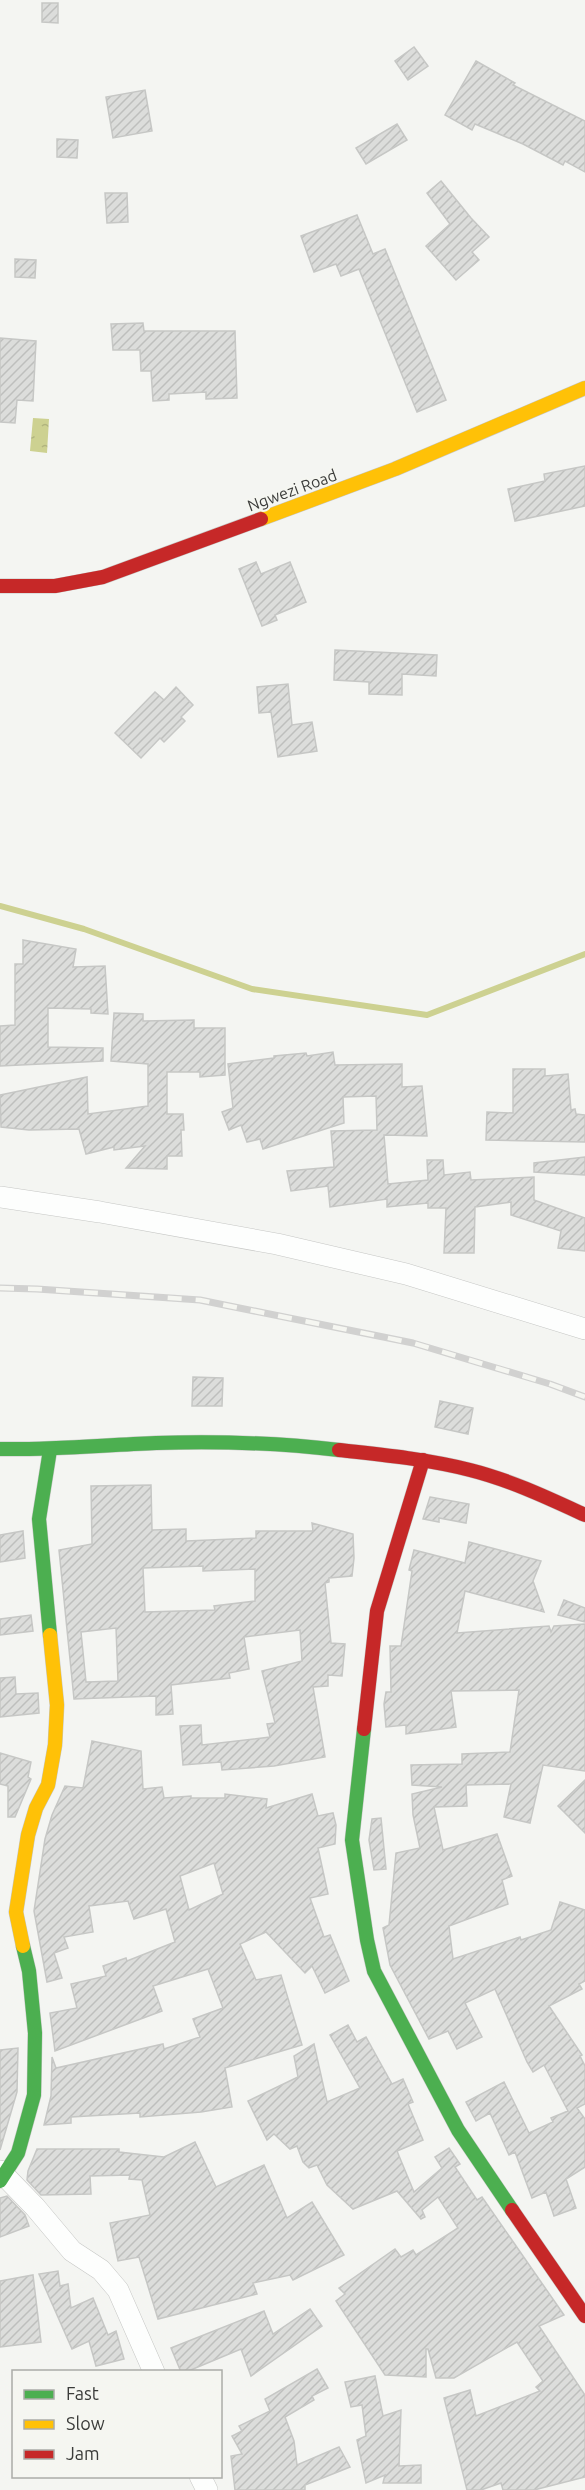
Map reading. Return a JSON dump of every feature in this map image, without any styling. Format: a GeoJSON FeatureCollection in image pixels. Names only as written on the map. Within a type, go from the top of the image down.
{"type":"FeatureCollection","features":[{"type":"Feature","properties":{"kind":"street","name":"Ngwezi Road"},"geometry":{"type":"LineString","coordinates":[[0,586],[55,586],[103,577],[395,469],[585,388]]}},
{"type":"Feature","properties":{"kind":"street"},"geometry":{"type":"LineString","coordinates":[[0,1197],[100,1212],[288,1247],[406,1274],[585,1329]]}},
{"type":"Feature","properties":{"kind":"street"},"geometry":{"type":"LineString","coordinates":[[0,1449],[50,1450],[157,1443],[253,1444],[327,1449],[423,1460],[471,1470],[531,1490],[585,1515]]}},
{"type":"Feature","properties":{"kind":"street"},"geometry":{"type":"LineString","coordinates":[[50,1450],[39,1520],[57,1706],[55,1744],[48,1785],[36,1808],[28,1835],[16,1912],[28,1971],[36,2054],[35,2082],[34,2095],[18,2153],[2,2176],[35,2207],[72,2251],[101,2270],[118,2290],[153,2370]]}},
{"type":"Feature","properties":{"kind":"street"},"geometry":{"type":"LineString","coordinates":[[423,1460],[377,1611],[361,1744],[352,1840],[368,1940],[374,1971],[384,1993],[458,2130],[585,2316]]}},
{"type":"Feature","properties":{"kind":"water"},"geometry":{"type":"Polygon","coordinates":[[[33,418],[49,419],[47,453],[30,451],[33,418]]]}},
{"type":"Feature","properties":{"kind":"building"},"geometry":{"type":"Polygon","coordinates":[[[42,3],[58,3],[58,23],[42,22],[42,3]]]}},
{"type":"Feature","properties":{"kind":"building"},"geometry":{"type":"Polygon","coordinates":[[[414,47],[428,66],[408,80],[395,61],[414,47]]]}},
{"type":"Feature","properties":{"kind":"building"},"geometry":{"type":"Polygon","coordinates":[[[476,61],[515,83],[513,85],[585,121],[585,172],[565,161],[563,165],[523,144],[475,124],[472,130],[445,115],[476,61]]]}},
{"type":"Feature","properties":{"kind":"building"},"geometry":{"type":"Polygon","coordinates":[[[145,90],[152,131],[113,138],[106,97],[145,90]]]}},
{"type":"Feature","properties":{"kind":"building"},"geometry":{"type":"Polygon","coordinates":[[[397,124],[407,140],[366,164],[356,148],[397,124]]]}},
{"type":"Feature","properties":{"kind":"building"},"geometry":{"type":"Polygon","coordinates":[[[57,139],[78,140],[77,158],[57,157],[57,139]]]}},
{"type":"Feature","properties":{"kind":"building"},"geometry":{"type":"Polygon","coordinates":[[[441,181],[489,237],[472,252],[479,260],[456,280],[426,246],[450,224],[427,193],[441,181]]]}},
{"type":"Feature","properties":{"kind":"building"},"geometry":{"type":"Polygon","coordinates":[[[105,193],[127,193],[128,222],[107,223],[105,193]]]}},
{"type":"Feature","properties":{"kind":"building"},"geometry":{"type":"Polygon","coordinates":[[[357,215],[373,254],[385,249],[446,400],[417,412],[359,269],[341,276],[336,264],[314,272],[301,236],[357,215]]]}},
{"type":"Feature","properties":{"kind":"building"},"geometry":{"type":"Polygon","coordinates":[[[15,259],[36,260],[35,278],[15,277],[15,259]]]}},
{"type":"Feature","properties":{"kind":"building"},"geometry":{"type":"Polygon","coordinates":[[[143,323],[144,331],[235,331],[237,398],[206,399],[206,392],[169,394],[169,400],[153,401],[151,371],[141,371],[140,350],[113,350],[111,324],[143,323]]]}},
{"type":"Feature","properties":{"kind":"building"},"geometry":{"type":"Polygon","coordinates":[[[0,338],[36,341],[33,401],[17,400],[15,423],[0,422],[0,338]]]}},
{"type":"Feature","properties":{"kind":"building"},"geometry":{"type":"Polygon","coordinates":[[[585,466],[585,506],[515,521],[508,489],[545,481],[544,474],[585,466]]]}},
{"type":"Feature","properties":{"kind":"building"},"geometry":{"type":"Polygon","coordinates":[[[256,562],[261,574],[290,562],[306,602],[275,615],[277,620],[262,626],[239,569],[256,562]]]}},
{"type":"Feature","properties":{"kind":"building"},"geometry":{"type":"Polygon","coordinates":[[[335,650],[437,655],[436,676],[402,674],[402,695],[369,694],[369,682],[334,680],[335,650]]]}},
{"type":"Feature","properties":{"kind":"building"},"geometry":{"type":"Polygon","coordinates":[[[288,684],[292,725],[312,722],[317,751],[278,757],[271,712],[259,713],[257,687],[288,684]]]}},
{"type":"Feature","properties":{"kind":"building"},"geometry":{"type":"Polygon","coordinates":[[[176,687],[193,705],[181,717],[185,721],[164,742],[160,738],[141,758],[115,733],[155,692],[164,700],[176,687]]]}},
{"type":"Feature","properties":{"kind":"building"},"geometry":{"type":"Polygon","coordinates":[[[23,940],[76,949],[73,967],[105,966],[108,1014],[91,1013],[91,1009],[48,1008],[48,1047],[103,1048],[103,1061],[0,1066],[0,1026],[15,1025],[15,964],[23,964],[23,940]]]}},
{"type":"Feature","properties":{"kind":"building"},"geometry":{"type":"Polygon","coordinates":[[[114,1013],[143,1014],[143,1021],[194,1020],[194,1028],[225,1028],[225,1075],[200,1077],[200,1072],[167,1072],[167,1114],[183,1114],[184,1130],[181,1130],[182,1156],[167,1156],[167,1169],[126,1168],[145,1146],[114,1150],[114,1147],[86,1154],[79,1129],[29,1130],[1,1127],[0,1095],[87,1077],[88,1114],[148,1106],[148,1064],[111,1061],[114,1013]]]}},
{"type":"Feature","properties":{"kind":"building"},"geometry":{"type":"Polygon","coordinates":[[[333,1052],[335,1065],[402,1064],[402,1087],[422,1086],[427,1136],[384,1135],[388,1184],[428,1180],[427,1160],[443,1160],[444,1175],[470,1172],[471,1180],[534,1177],[534,1200],[585,1218],[585,1251],[558,1248],[561,1231],[511,1215],[511,1202],[475,1207],[474,1253],[444,1253],[446,1208],[428,1208],[428,1203],[387,1207],[387,1199],[330,1207],[328,1186],[291,1191],[287,1171],[334,1167],[331,1131],[377,1130],[376,1096],[343,1097],[344,1123],[263,1149],[260,1139],[247,1142],[241,1125],[229,1130],[222,1112],[233,1108],[228,1064],[274,1058],[274,1056],[306,1053],[307,1056],[333,1052]]]}},
{"type":"Feature","properties":{"kind":"building"},"geometry":{"type":"Polygon","coordinates":[[[513,1069],[545,1069],[545,1076],[568,1074],[571,1110],[575,1109],[576,1114],[585,1115],[585,1142],[486,1140],[487,1112],[513,1113],[513,1069]]]}},
{"type":"Feature","properties":{"kind":"building"},"geometry":{"type":"Polygon","coordinates":[[[585,1157],[585,1175],[534,1172],[534,1163],[585,1157]]]}},
{"type":"Feature","properties":{"kind":"building"},"geometry":{"type":"Polygon","coordinates":[[[193,1377],[223,1378],[222,1406],[192,1406],[193,1377]]]}},
{"type":"Feature","properties":{"kind":"building"},"geometry":{"type":"Polygon","coordinates":[[[440,1401],[473,1408],[468,1434],[435,1427],[440,1401]]]}},
{"type":"Feature","properties":{"kind":"building"},"geometry":{"type":"Polygon","coordinates":[[[151,1485],[152,1530],[186,1529],[186,1541],[256,1538],[256,1531],[313,1531],[312,1523],[353,1534],[352,1576],[329,1578],[329,1582],[325,1583],[331,1643],[345,1644],[342,1676],[328,1675],[328,1686],[313,1687],[325,1757],[274,1766],[222,1770],[221,1762],[183,1765],[180,1726],[201,1725],[202,1745],[270,1737],[267,1724],[275,1723],[262,1671],[302,1661],[300,1630],[244,1637],[249,1669],[229,1673],[230,1678],[171,1685],[173,1714],[156,1715],[156,1696],[74,1699],[59,1550],[92,1544],[91,1486],[151,1485]],[[203,1566],[143,1568],[145,1612],[215,1610],[214,1606],[255,1601],[255,1569],[203,1571],[203,1566]],[[116,1628],[81,1632],[86,1682],[118,1681],[116,1628]]]}},
{"type":"Feature","properties":{"kind":"building"},"geometry":{"type":"Polygon","coordinates":[[[430,1497],[469,1504],[466,1523],[439,1518],[439,1522],[423,1519],[430,1497]]]}},
{"type":"Feature","properties":{"kind":"building"},"geometry":{"type":"Polygon","coordinates":[[[23,1531],[25,1558],[0,1562],[0,1535],[23,1531]]]}},
{"type":"Feature","properties":{"kind":"building"},"geometry":{"type":"Polygon","coordinates":[[[469,1542],[541,1561],[533,1581],[544,1612],[465,1591],[457,1633],[549,1626],[551,1632],[554,1626],[585,1624],[585,1771],[543,1765],[530,1823],[504,1817],[511,1784],[466,1785],[467,1806],[434,1807],[443,1850],[497,1834],[512,1876],[502,1880],[508,1904],[449,1926],[453,1959],[520,1937],[521,1940],[551,1930],[560,1902],[585,1910],[585,1981],[579,1984],[582,1989],[549,2006],[582,2055],[580,2056],[585,2066],[585,2104],[577,2108],[585,2119],[585,2167],[566,2179],[576,2208],[554,2216],[546,2192],[532,2198],[515,2152],[509,2155],[490,2113],[476,2121],[466,2102],[504,2082],[529,2133],[553,2122],[551,2118],[568,2111],[544,2065],[533,2072],[495,1989],[465,2003],[482,2037],[457,2049],[448,2031],[429,2039],[390,1965],[383,1928],[389,1925],[396,1853],[420,1848],[413,1815],[412,1794],[442,1787],[412,1785],[411,1765],[462,1764],[462,1754],[510,1752],[519,1690],[451,1691],[456,1727],[406,1734],[406,1725],[386,1727],[384,1704],[386,1692],[391,1692],[390,1646],[401,1646],[412,1571],[409,1570],[414,1550],[465,1563],[469,1542]]]}},
{"type":"Feature","properties":{"kind":"building"},"geometry":{"type":"Polygon","coordinates":[[[564,1600],[585,1608],[585,1622],[558,1615],[564,1600]]]}},
{"type":"Feature","properties":{"kind":"building"},"geometry":{"type":"Polygon","coordinates":[[[31,1615],[33,1631],[0,1635],[0,1619],[31,1615]]]}},
{"type":"Feature","properties":{"kind":"building"},"geometry":{"type":"Polygon","coordinates":[[[15,1677],[16,1694],[38,1693],[39,1713],[0,1717],[0,1678],[15,1677]]]}},
{"type":"Feature","properties":{"kind":"building"},"geometry":{"type":"Polygon","coordinates":[[[92,1741],[141,1751],[143,1789],[162,1787],[164,1798],[191,1796],[191,1798],[225,1798],[225,1794],[267,1799],[266,1808],[312,1794],[318,1816],[333,1813],[336,1825],[335,1844],[318,1848],[328,1894],[310,1898],[324,1937],[330,1935],[349,1981],[325,1993],[312,1966],[305,1973],[266,1932],[240,1944],[256,1980],[281,1975],[302,2045],[225,2068],[232,2107],[140,2117],[140,2113],[71,2117],[71,2123],[44,2125],[51,2096],[52,2057],[56,2068],[163,2044],[164,2049],[200,2037],[193,2019],[223,2008],[208,1969],[153,1986],[162,2011],[55,2051],[50,2013],[77,2008],[71,1984],[106,1976],[103,1966],[126,1958],[127,1961],[175,1942],[166,1909],[134,1919],[128,1901],[89,1906],[93,1932],[64,1937],[68,1948],[54,1953],[62,1978],[47,1982],[34,1911],[45,1839],[52,1815],[65,1786],[83,1788],[92,1741]],[[214,1863],[180,1876],[189,1910],[223,1894],[214,1863]]]}},
{"type":"Feature","properties":{"kind":"building"},"geometry":{"type":"Polygon","coordinates":[[[0,1753],[31,1762],[28,1777],[31,1779],[15,1817],[8,1817],[8,1786],[0,1784],[0,1753]]]}},
{"type":"Feature","properties":{"kind":"building"},"geometry":{"type":"Polygon","coordinates":[[[585,1780],[585,1833],[558,1806],[585,1780]]]}},
{"type":"Feature","properties":{"kind":"building"},"geometry":{"type":"Polygon","coordinates":[[[381,1818],[386,1869],[374,1870],[369,1840],[372,1819],[381,1818]]]}},
{"type":"Feature","properties":{"kind":"building"},"geometry":{"type":"Polygon","coordinates":[[[348,2025],[357,2042],[366,2037],[392,2084],[403,2079],[413,2102],[408,2104],[423,2140],[397,2151],[414,2192],[442,2168],[435,2157],[449,2148],[460,2164],[455,2167],[477,2200],[482,2197],[564,2315],[539,2326],[585,2395],[585,2477],[534,2490],[503,2490],[501,2483],[481,2490],[467,2490],[444,2398],[470,2390],[476,2416],[540,2391],[536,2387],[543,2381],[517,2342],[454,2378],[436,2378],[428,2349],[426,2349],[426,2377],[385,2375],[336,2301],[345,2294],[339,2288],[395,2249],[401,2257],[413,2250],[416,2255],[458,2228],[438,2197],[422,2210],[425,2217],[421,2219],[397,2191],[353,2209],[327,2185],[317,2165],[309,2168],[303,2162],[297,2146],[290,2149],[274,2134],[267,2140],[248,2101],[298,2077],[294,2056],[314,2044],[327,2102],[360,2088],[330,2035],[348,2025]]]}},
{"type":"Feature","properties":{"kind":"building"},"geometry":{"type":"Polygon","coordinates":[[[18,2048],[17,2092],[0,2150],[0,2050],[18,2048]]]}},
{"type":"Feature","properties":{"kind":"building"},"geometry":{"type":"Polygon","coordinates":[[[195,2142],[216,2187],[264,2165],[287,2218],[312,2202],[344,2255],[293,2280],[290,2275],[253,2283],[257,2294],[158,2319],[139,2257],[118,2261],[110,2223],[150,2215],[142,2180],[129,2179],[130,2175],[90,2176],[91,2194],[41,2195],[27,2180],[28,2171],[37,2149],[119,2149],[119,2152],[164,2157],[195,2142]]]}},
{"type":"Feature","properties":{"kind":"building"},"geometry":{"type":"Polygon","coordinates":[[[7,2196],[25,2215],[29,2226],[0,2237],[0,2198],[7,2196]]]}},
{"type":"Feature","properties":{"kind":"building"},"geometry":{"type":"Polygon","coordinates":[[[58,2271],[60,2286],[68,2284],[71,2308],[93,2298],[108,2335],[116,2331],[124,2359],[96,2366],[89,2341],[72,2349],[39,2274],[58,2271]]]}},
{"type":"Feature","properties":{"kind":"building"},"geometry":{"type":"Polygon","coordinates":[[[33,2275],[41,2342],[0,2347],[0,2281],[33,2275]]]}},
{"type":"Feature","properties":{"kind":"building"},"geometry":{"type":"Polygon","coordinates":[[[310,2309],[322,2326],[251,2376],[241,2349],[191,2370],[180,2370],[171,2348],[264,2311],[273,2334],[310,2309]]]}},
{"type":"Feature","properties":{"kind":"building"},"geometry":{"type":"Polygon","coordinates":[[[317,2369],[328,2388],[312,2396],[314,2400],[285,2417],[294,2441],[297,2465],[339,2447],[350,2467],[305,2485],[305,2490],[235,2490],[231,2456],[242,2454],[232,2436],[242,2431],[239,2426],[270,2411],[265,2399],[317,2369]]]}},
{"type":"Feature","properties":{"kind":"building"},"geometry":{"type":"Polygon","coordinates":[[[375,2376],[383,2416],[401,2410],[399,2466],[421,2465],[421,2483],[383,2483],[385,2475],[366,2483],[357,2440],[366,2436],[362,2405],[351,2407],[345,2382],[375,2376]]]}},
{"type":"Feature","properties":{"kind":"waterway"},"geometry":{"type":"LineString","coordinates":[[0,906],[84,929],[252,989],[427,1015],[585,954]]}},
{"type":"Feature","properties":{"kind":"railway"},"geometry":{"type":"LineString","coordinates":[[0,1288],[200,1300],[413,1343],[550,1384],[585,1397]]}},
{"type":"Feature","properties":{"kind":"traffic: fast"},"geometry":{"type":"LineString","coordinates":[[0,1449],[201,1442],[271,1444],[339,1450]]}},
{"type":"Feature","properties":{"kind":"traffic: fast"},"geometry":{"type":"LineString","coordinates":[[50,1450],[39,1519],[50,1635]]}},
{"type":"Feature","properties":{"kind":"traffic: fast"},"geometry":{"type":"LineString","coordinates":[[364,1729],[352,1840],[374,1971],[458,2130],[512,2210]]}},
{"type":"Feature","properties":{"kind":"traffic: fast"},"geometry":{"type":"LineString","coordinates":[[0,2181],[18,2153],[34,2095],[35,2033],[29,1971],[23,1946]]}},
{"type":"Feature","properties":{"kind":"traffic: slow"},"geometry":{"type":"LineString","coordinates":[[261,519],[395,469],[585,388]]}},
{"type":"Feature","properties":{"kind":"traffic: slow"},"geometry":{"type":"LineString","coordinates":[[23,1946],[16,1912],[28,1835],[36,1808],[48,1785],[55,1745],[57,1705],[50,1635]]}},
{"type":"Feature","properties":{"kind":"traffic: jam"},"geometry":{"type":"LineString","coordinates":[[0,586],[55,586],[103,577],[261,519]]}},
{"type":"Feature","properties":{"kind":"traffic: jam"},"geometry":{"type":"LineString","coordinates":[[339,1450],[421,1460],[470,1470],[514,1484],[585,1515]]}},
{"type":"Feature","properties":{"kind":"traffic: jam"},"geometry":{"type":"LineString","coordinates":[[364,1729],[377,1611],[423,1460]]}},
{"type":"Feature","properties":{"kind":"traffic: jam"},"geometry":{"type":"LineString","coordinates":[[512,2210],[585,2316]]}}]}
